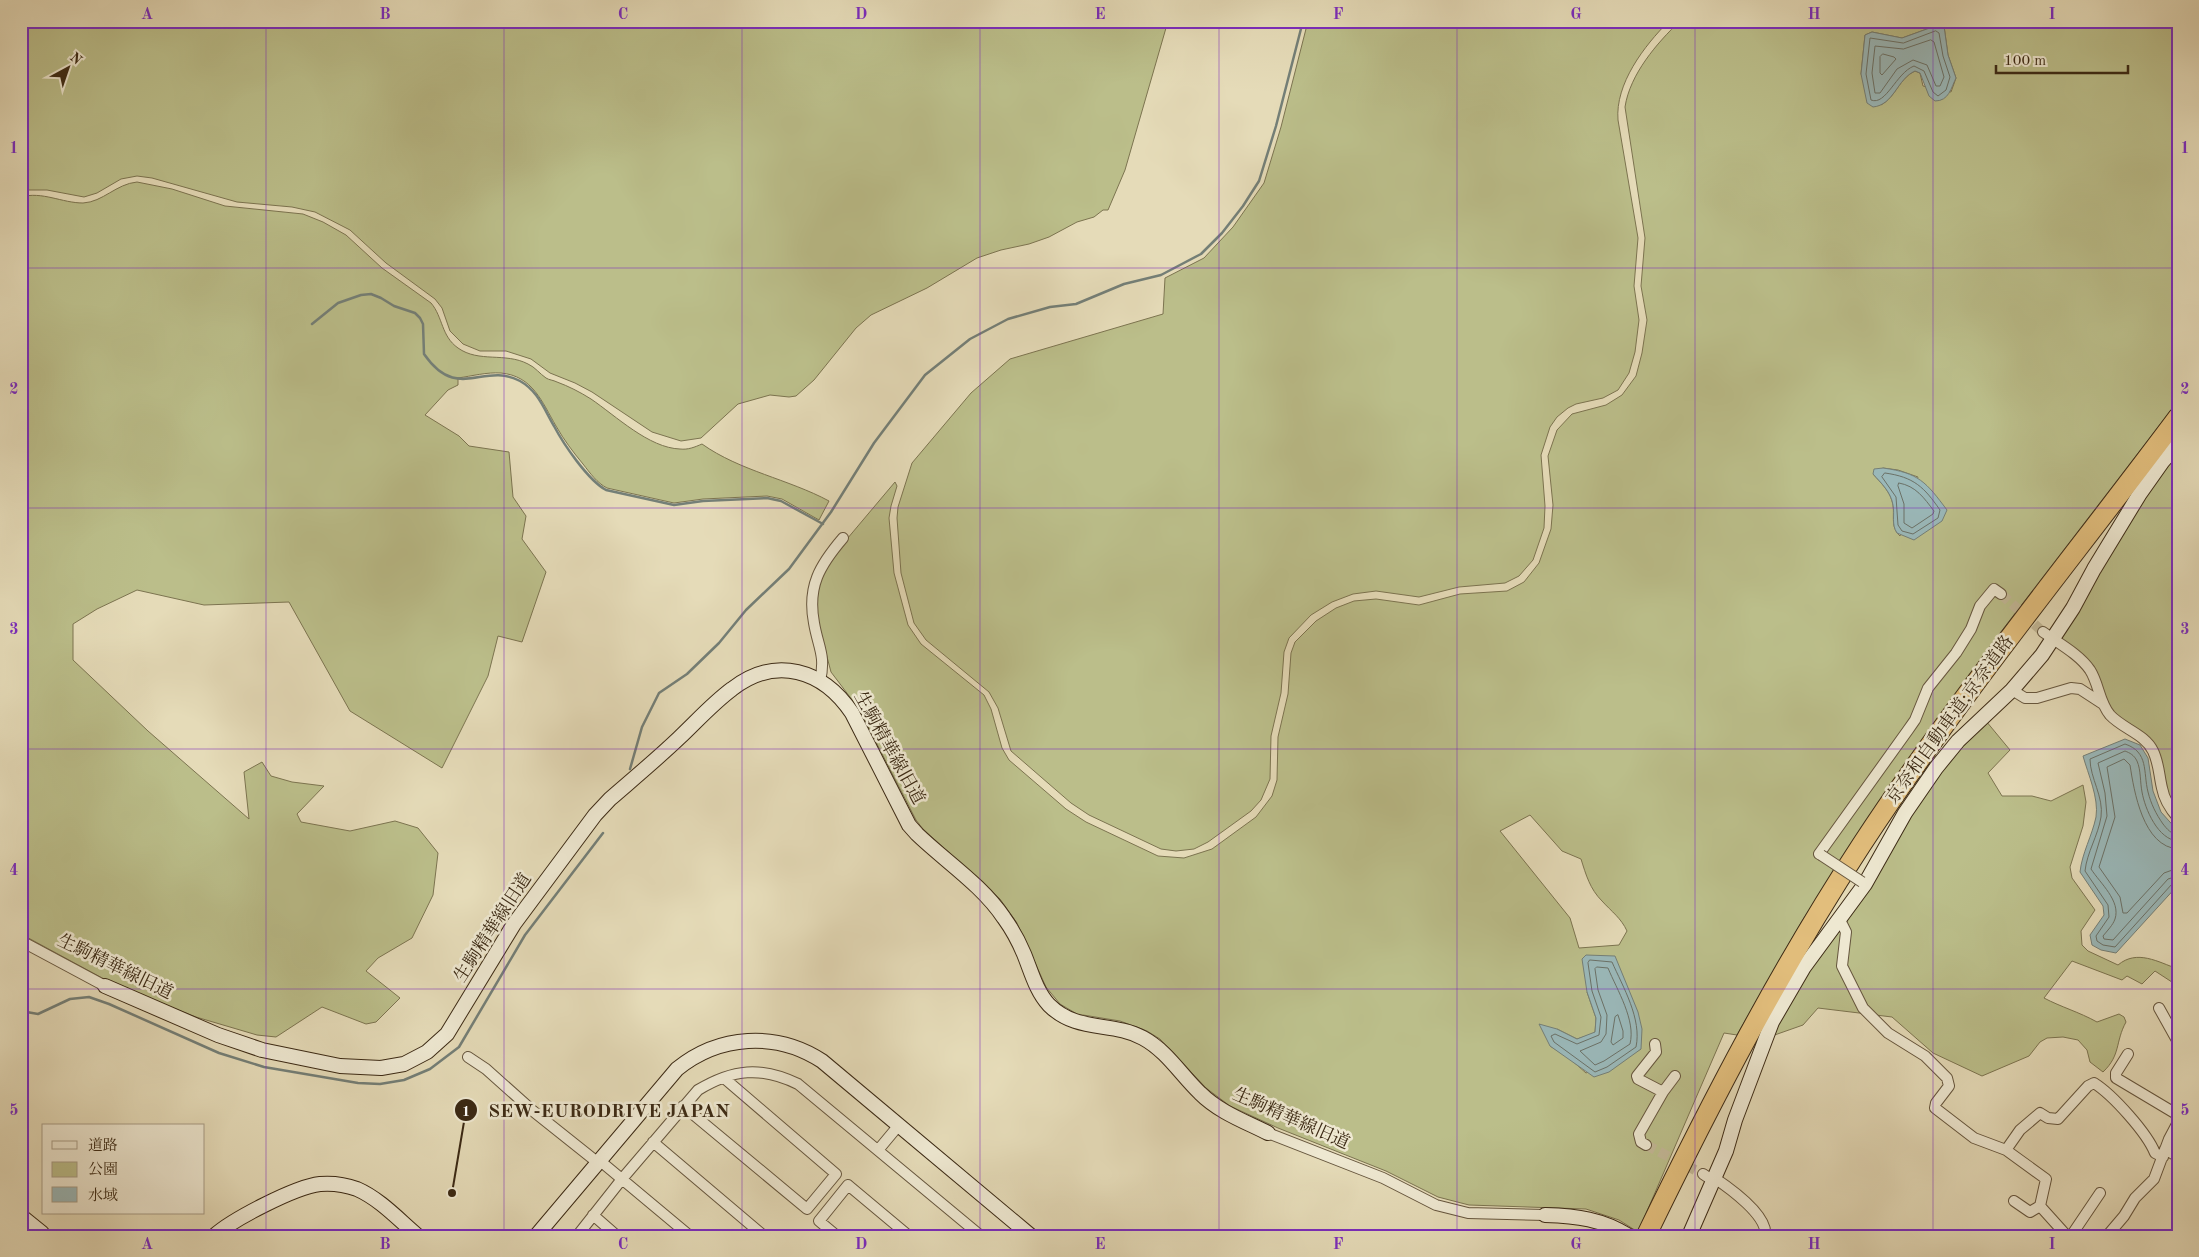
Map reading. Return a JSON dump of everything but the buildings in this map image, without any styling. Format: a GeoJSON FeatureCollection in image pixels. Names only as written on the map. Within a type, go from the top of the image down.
{"type":"FeatureCollection","features":[{"type":"Feature","properties":{"kind":"highway","name":"京奈和自動車道;京奈道路"},"geometry":{"type":"LineString","coordinates":[[1640,1235],[1746,1039],[1810,926],[1900,787],[2008,638],[2178,417]]}},
{"type":"Feature","properties":{"kind":"highway","name":"京奈和自動車道;京奈道路"},"geometry":{"type":"LineString","coordinates":[[1746,1039],[1794,972],[1906,788],[1966,704],[2178,426]]}},
{"type":"Feature","properties":{"kind":"street"},"geometry":{"type":"LineString","coordinates":[[1689,1236],[1705,1202],[1710,1177],[1726,1151],[1735,1120],[1772,1022],[1804,967],[1840,920],[1905,813],[1936,768],[1958,741],[2012,690],[2042,654],[2048,635],[2073,608],[2094,569],[2139,495],[2163,461],[2178,444]]}},
{"type":"Feature","properties":{"kind":"street"},"geometry":{"type":"LineString","coordinates":[[820,680],[824,663],[814,622],[814,587],[823,562],[843,538]]}},
{"type":"Feature","properties":{"kind":"street"},"geometry":{"type":"LineString","coordinates":[[1864,883],[1818,854],[1915,720],[1928,688],[1971,629],[1980,606],[1994,589],[2001,594]]}},
{"type":"Feature","properties":{"kind":"street"},"geometry":{"type":"LineString","coordinates":[[2048,635],[2083,662],[2090,671],[2109,714],[2140,736],[2150,746],[2156,757],[2162,789],[2169,806],[2178,818]]}},
{"type":"Feature","properties":{"kind":"street","name":"生駒精華線旧道"},"geometry":{"type":"LineString","coordinates":[[21,941],[105,986],[218,1035],[262,1050],[340,1066],[382,1068],[404,1064],[427,1052],[447,1034],[514,924],[610,799],[723,696],[740,683],[762,674],[784,670],[798,672],[820,680],[843,700],[905,816],[917,834],[983,893],[1004,917],[1024,953],[1039,991],[1047,1002],[1063,1016],[1074,1022],[1118,1029],[1143,1038],[1168,1057],[1201,1094],[1226,1113],[1268,1133],[1383,1178],[1436,1205],[1468,1213],[1584,1217],[1599,1220],[1640,1235]]}},
{"type":"Feature","properties":{"kind":"street"},"geometry":{"type":"LineString","coordinates":[[2012,690],[2025,698],[2037,698],[2072,688],[2080,689],[2103,704]]}},
{"type":"Feature","properties":{"kind":"street"},"geometry":{"type":"LineString","coordinates":[[1840,920],[1846,932],[1842,966],[1863,1008],[1888,1033],[1925,1056],[1947,1078],[1949,1086],[1936,1103],[1935,1108],[1974,1138],[2006,1150],[2046,1179],[2040,1206],[2030,1212],[2014,1201]]}},
{"type":"Feature","properties":{"kind":"street"},"geometry":{"type":"LineString","coordinates":[[2159,1008],[2178,1042]]}},
{"type":"Feature","properties":{"kind":"street"},"geometry":{"type":"LineString","coordinates":[[536,1236],[677,1069],[704,1051],[740,1041],[775,1042],[795,1047],[813,1055],[1031,1236]]}},
{"type":"Feature","properties":{"kind":"street"},"geometry":{"type":"LineString","coordinates":[[1655,1044],[1656,1052],[1637,1076],[1638,1079],[1663,1092]]}},
{"type":"Feature","properties":{"kind":"street"},"geometry":{"type":"LineString","coordinates":[[2128,1054],[2116,1074],[2117,1080],[2178,1115]]}},
{"type":"Feature","properties":{"kind":"street"},"geometry":{"type":"LineString","coordinates":[[468,1057],[486,1070],[533,1111],[622,1179],[690,1236]]}},
{"type":"Feature","properties":{"kind":"street"},"geometry":{"type":"LineString","coordinates":[[577,1236],[622,1179],[698,1090],[712,1082],[737,1073],[755,1072],[785,1078],[807,1091],[879,1149],[981,1236]]}},
{"type":"Feature","properties":{"kind":"street"},"geometry":{"type":"LineString","coordinates":[[1646,1145],[1641,1142],[1639,1134],[1663,1092],[1675,1076]]}},
{"type":"Feature","properties":{"kind":"street"},"geometry":{"type":"LineString","coordinates":[[683,1106],[807,1209],[836,1174],[724,1078]]}},
{"type":"Feature","properties":{"kind":"street"},"geometry":{"type":"LineString","coordinates":[[2006,1150],[2020,1130],[2040,1113],[2048,1118],[2058,1119],[2093,1083],[2116,1103],[2144,1132],[2155,1153],[2164,1153],[2178,1157]]}},
{"type":"Feature","properties":{"kind":"street"},"geometry":{"type":"LineString","coordinates":[[2107,1236],[2124,1216],[2135,1198],[2154,1178],[2178,1122]]}},
{"type":"Feature","properties":{"kind":"street"},"geometry":{"type":"LineString","coordinates":[[879,1149],[899,1125]]}},
{"type":"Feature","properties":{"kind":"street"},"geometry":{"type":"LineString","coordinates":[[653,1142],[764,1236]]}},
{"type":"Feature","properties":{"kind":"street"},"geometry":{"type":"LineString","coordinates":[[1710,1177],[1729,1187],[1756,1213],[1764,1224],[1765,1236]]}},
{"type":"Feature","properties":{"kind":"street"},"geometry":{"type":"LineString","coordinates":[[214,1236],[261,1207],[310,1186],[331,1184],[358,1190],[369,1196],[418,1236]]}},
{"type":"Feature","properties":{"kind":"street"},"geometry":{"type":"LineString","coordinates":[[837,1236],[819,1221],[848,1185],[908,1236]]}},
{"type":"Feature","properties":{"kind":"street"},"geometry":{"type":"LineString","coordinates":[[2040,1206],[2069,1236],[2100,1193]]}},
{"type":"Feature","properties":{"kind":"street"},"geometry":{"type":"LineString","coordinates":[[593,1215],[617,1236]]}},
{"type":"Feature","properties":{"kind":"street"},"geometry":{"type":"LineString","coordinates":[[21,1216],[42,1235]]}},
{"type":"Feature","properties":{"kind":"green space"},"geometry":{"type":"Polygon","coordinates":[[[21,21],[1168,21],[1125,170],[1108,210],[1103,210],[1094,217],[1077,222],[1049,237],[977,258],[927,288],[871,315],[856,328],[814,380],[796,396],[770,395],[738,404],[701,438],[681,441],[652,432],[592,392],[550,373],[531,359],[506,351],[480,351],[463,344],[450,331],[442,308],[435,299],[386,263],[350,230],[315,212],[292,207],[237,202],[152,178],[137,176],[121,179],[97,193],[84,197],[47,190],[21,190],[21,21]]]}},
{"type":"Feature","properties":{"kind":"green space"},"geometry":{"type":"Polygon","coordinates":[[[1308,21],[1669,21],[1650,42],[1633,66],[1626,79],[1618,106],[1618,120],[1638,238],[1634,286],[1639,320],[1635,352],[1629,373],[1618,390],[1603,398],[1576,404],[1568,408],[1557,417],[1550,427],[1541,455],[1545,506],[1544,528],[1533,560],[1519,576],[1505,583],[1459,587],[1419,597],[1376,591],[1353,594],[1332,602],[1311,615],[1289,638],[1284,652],[1281,693],[1271,736],[1270,779],[1261,800],[1251,811],[1208,842],[1194,849],[1176,851],[1161,849],[1089,815],[1071,803],[1011,751],[998,708],[989,692],[926,640],[914,623],[901,573],[898,507],[912,463],[971,393],[1010,359],[1163,314],[1165,278],[1204,258],[1233,227],[1264,183],[1281,127],[1308,21]]]}},
{"type":"Feature","properties":{"kind":"green space"},"geometry":{"type":"Polygon","coordinates":[[[1680,21],[2142,21],[2145,23],[2149,21],[2178,21],[2178,401],[2000,633],[1893,782],[1802,921],[1737,1035],[1724,1033],[1638,1232],[1619,1220],[1586,1209],[1469,1205],[1438,1197],[1386,1171],[1278,1128],[1230,1106],[1206,1088],[1160,1039],[1147,1031],[1120,1021],[1077,1014],[1060,1004],[1046,987],[1017,923],[1000,899],[923,829],[916,820],[859,709],[831,672],[817,619],[816,600],[819,584],[831,558],[895,482],[897,486],[889,518],[894,573],[908,625],[921,644],[984,695],[991,709],[1002,748],[1009,760],[1066,809],[1086,822],[1158,856],[1184,858],[1212,849],[1256,817],[1272,796],[1277,780],[1278,737],[1288,694],[1291,653],[1295,642],[1316,621],[1336,608],[1354,601],[1376,599],[1419,605],[1460,594],[1507,591],[1524,582],[1539,563],[1551,529],[1553,505],[1548,456],[1557,430],[1572,414],[1606,405],[1622,395],[1636,376],[1642,353],[1647,320],[1641,286],[1645,238],[1625,107],[1632,83],[1639,71],[1654,49],[1680,21]],[[1938,25],[1902,38],[1872,32],[1865,35],[1861,74],[1881,105],[1886,102],[1905,78],[1915,71],[1920,73],[1923,86],[1951,92],[1956,78],[1948,55],[1944,26],[1938,25]],[[1883,468],[1873,474],[1891,497],[1894,524],[1900,536],[1918,477],[1898,470],[1883,468]],[[1530,815],[1500,831],[1570,918],[1579,948],[1619,945],[1627,931],[1625,926],[1594,892],[1581,859],[1562,851],[1530,815]],[[1587,992],[1596,1018],[1595,1033],[1577,1039],[1557,1029],[1550,1046],[1568,1057],[1586,1073],[1641,1049],[1587,992]]]}},
{"type":"Feature","properties":{"kind":"green space"},"geometry":{"type":"Polygon","coordinates":[[[137,182],[172,189],[225,206],[303,214],[323,222],[346,235],[382,268],[431,303],[448,338],[466,353],[519,360],[533,367],[547,379],[565,385],[587,396],[633,430],[657,443],[683,449],[702,444],[732,461],[829,501],[819,520],[782,499],[767,496],[703,499],[674,503],[607,488],[594,477],[572,450],[541,399],[521,379],[501,373],[458,378],[458,385],[448,390],[425,415],[459,436],[469,446],[509,452],[513,497],[526,516],[522,539],[546,572],[522,642],[498,636],[488,676],[442,768],[350,711],[289,602],[204,605],[137,590],[97,609],[73,624],[73,660],[148,731],[249,819],[244,772],[262,762],[271,776],[292,782],[324,786],[297,814],[301,822],[350,831],[395,821],[418,828],[438,853],[433,895],[412,938],[378,958],[366,971],[400,998],[376,1022],[366,1024],[322,1007],[276,1037],[257,1035],[196,1017],[117,986],[21,934],[21,197],[37,195],[83,203],[97,200],[129,183],[137,182]]]}},
{"type":"Feature","properties":{"kind":"green space"},"geometry":{"type":"Polygon","coordinates":[[[2178,450],[2178,800],[2170,799],[2161,762],[2134,729],[2112,711],[2106,702],[2100,681],[2060,641],[2059,635],[2142,497],[2178,450]]]}},
{"type":"Feature","properties":{"kind":"green space"},"geometry":{"type":"Polygon","coordinates":[[[1986,721],[2010,750],[1988,773],[2002,796],[2032,796],[2051,801],[2083,785],[2086,802],[2083,826],[2070,867],[2072,878],[2095,910],[2081,931],[2082,945],[2088,951],[2118,965],[2125,960],[2140,957],[2155,960],[2178,969],[2178,986],[2155,971],[2142,984],[2127,976],[2122,980],[2072,961],[2044,998],[2097,1022],[2119,1014],[2124,1017],[2126,1022],[2113,1060],[2103,1072],[2090,1062],[2087,1050],[2078,1040],[2063,1037],[2047,1038],[2040,1042],[2029,1056],[1982,1076],[1933,1053],[1892,1017],[1818,1008],[1803,1025],[1769,1037],[1790,999],[1908,815],[1939,770],[1986,721]]]}},
{"type":"Feature","properties":{"kind":"water"},"geometry":{"type":"Polygon","coordinates":[[[1938,25],[1944,26],[1948,55],[1956,78],[1946,96],[1935,101],[1929,96],[1920,73],[1915,71],[1904,80],[1886,102],[1873,107],[1867,103],[1861,74],[1865,35],[1872,32],[1902,38],[1938,25]]]}},
{"type":"Feature","properties":{"kind":"water"},"geometry":{"type":"Polygon","coordinates":[[[1883,468],[1905,473],[1921,480],[1947,510],[1942,521],[1914,540],[1897,533],[1894,526],[1892,500],[1873,474],[1874,469],[1883,468]]]}},
{"type":"Feature","properties":{"kind":"water"},"geometry":{"type":"Polygon","coordinates":[[[2125,739],[2140,745],[2148,758],[2153,791],[2161,812],[2178,831],[2178,885],[2116,953],[2101,950],[2092,945],[2090,935],[2104,915],[2103,906],[2080,872],[2097,810],[2095,794],[2083,756],[2125,739]]]}},
{"type":"Feature","properties":{"kind":"water"},"geometry":{"type":"Polygon","coordinates":[[[1586,955],[1615,956],[1638,1012],[1642,1029],[1641,1049],[1609,1072],[1594,1077],[1550,1046],[1539,1024],[1557,1029],[1577,1039],[1595,1032],[1596,1018],[1587,992],[1582,959],[1586,955]]]}},
{"type":"Feature","properties":{"kind":"waterway"},"geometry":{"type":"LineString","coordinates":[[630,769],[642,727],[659,693],[687,674],[719,643],[746,610],[789,569],[831,512],[874,443],[925,375],[970,339],[1008,319],[1050,307],[1076,304],[1124,284],[1161,275],[1201,254],[1222,233],[1259,181],[1276,126],[1303,21]]}},
{"type":"Feature","properties":{"kind":"waterway"},"geometry":{"type":"LineString","coordinates":[[312,324],[338,303],[361,295],[371,294],[394,306],[415,313],[420,318],[423,324],[424,354],[436,368],[448,376],[460,379],[494,375],[507,376],[520,381],[532,390],[570,452],[592,478],[606,490],[674,505],[703,501],[767,498],[781,501],[823,524]]}},
{"type":"Feature","properties":{"kind":"waterway"},"geometry":{"type":"LineString","coordinates":[[21,1011],[38,1014],[70,999],[89,997],[219,1053],[264,1067],[358,1083],[380,1084],[404,1080],[430,1069],[459,1047],[525,935],[603,833]]}},
{"type":"Feature","properties":{"kind":"tunnel"},"geometry":{"type":"LineString","coordinates":[[2001,594],[2043,632]]}},
{"type":"Feature","properties":{"kind":"tunnel"},"geometry":{"type":"LineString","coordinates":[[1646,1145],[1703,1174]]}},
{"type":"Feature","properties":{"kind":"place","name":"SEW-EURODRIVE JAPAN"},"geometry":{"type":"Point","coordinates":[452,1193]}}]}
